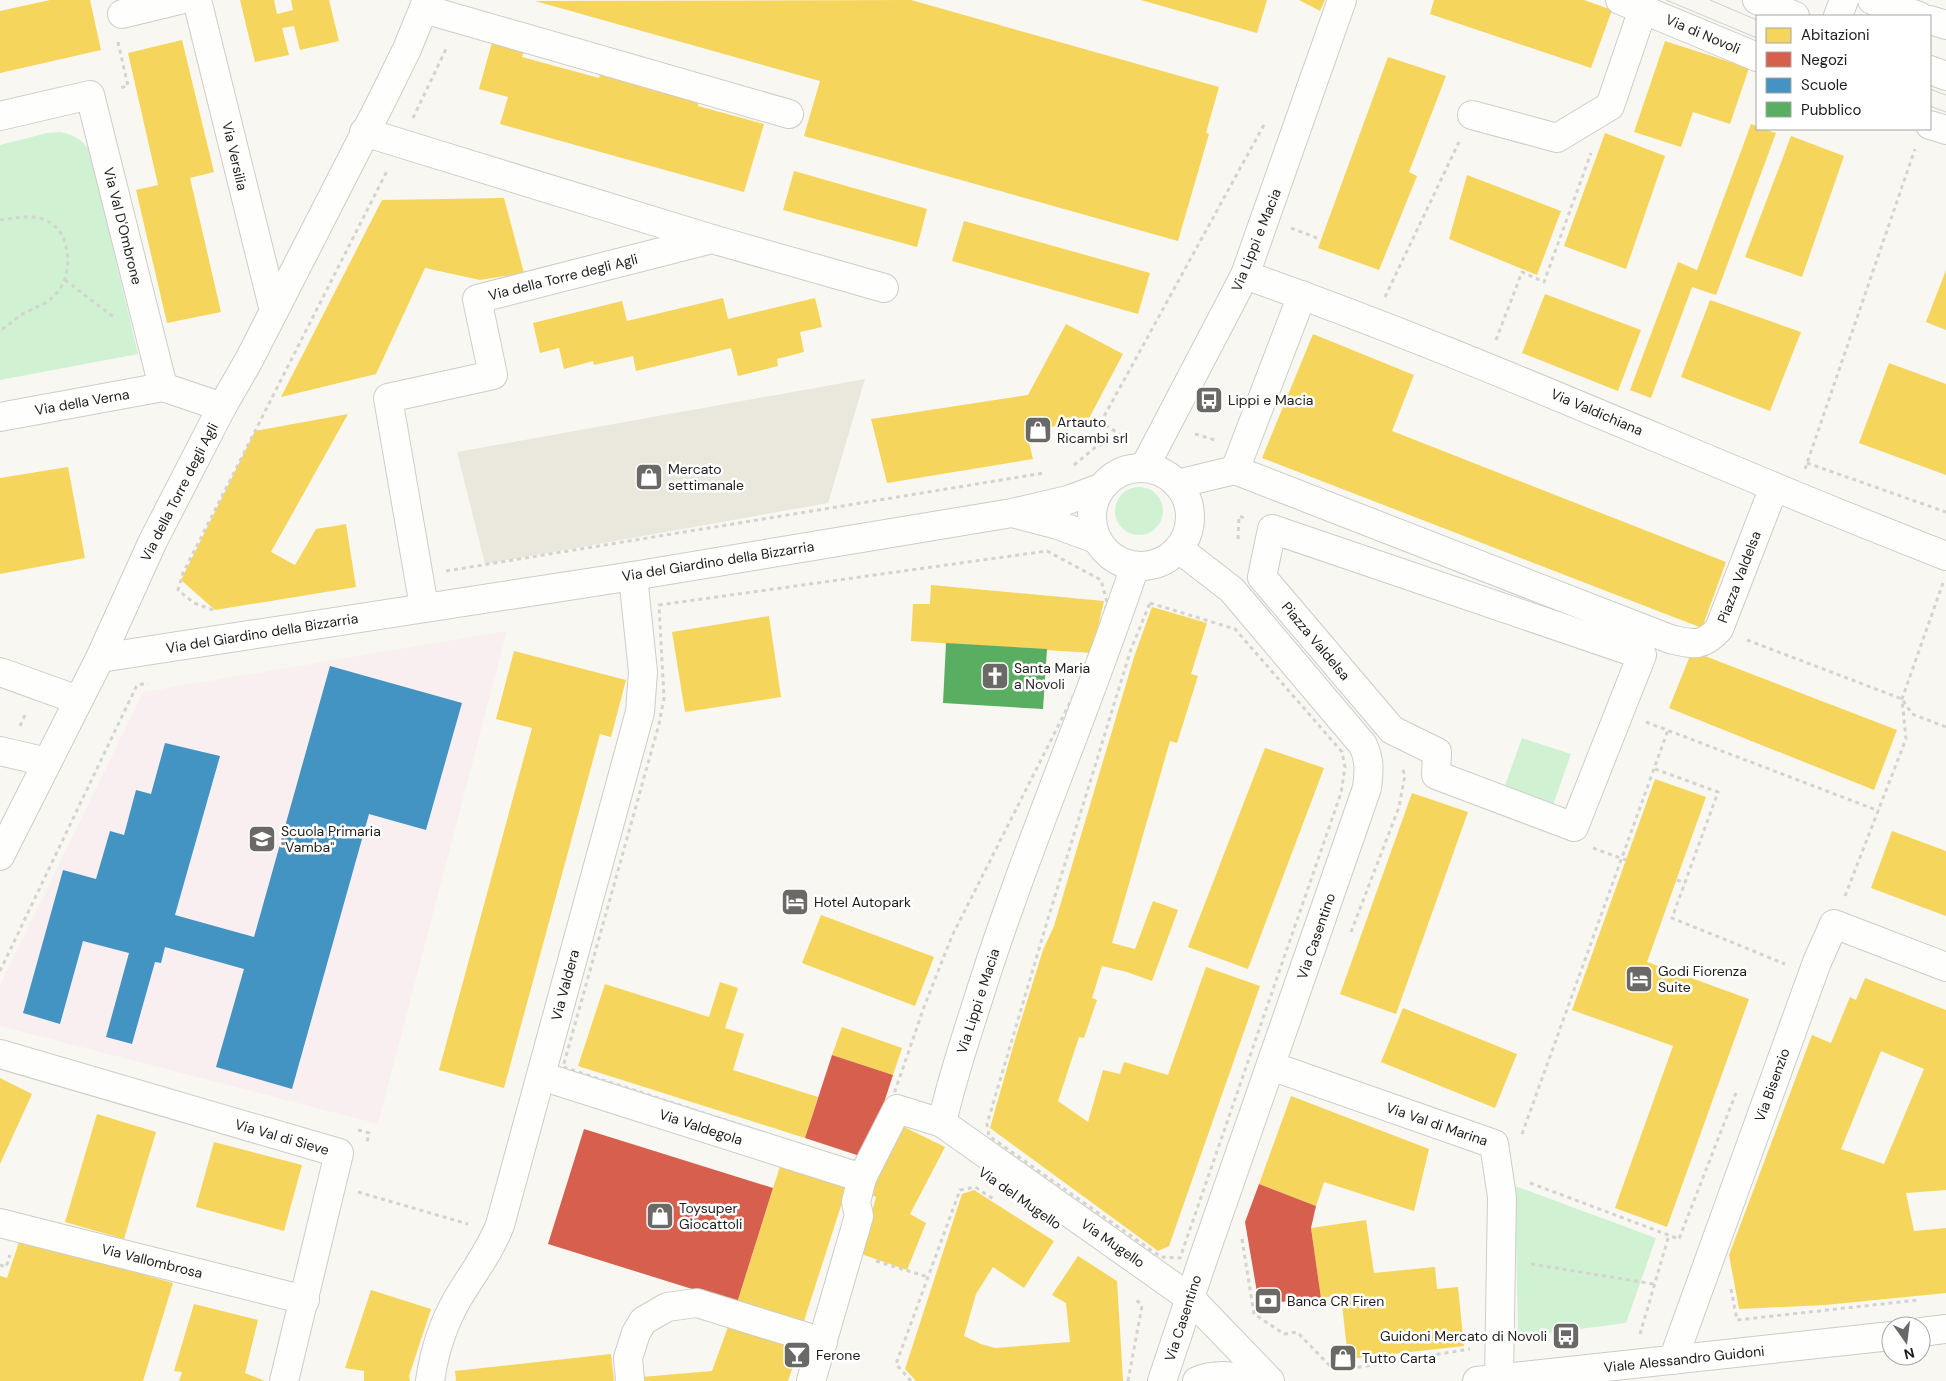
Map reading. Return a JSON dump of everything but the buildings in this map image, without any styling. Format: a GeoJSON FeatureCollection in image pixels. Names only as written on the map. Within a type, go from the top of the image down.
{"type":"FeatureCollection","features":[{"type":"Feature","properties":{"kind":"street"},"geometry":{"type":"LineString","coordinates":[[122,14],[180,0]]}},
{"type":"Feature","properties":{"kind":"street","name":"Via Versilia"},"geometry":{"type":"LineString","coordinates":[[197,0],[274,311]]}},
{"type":"Feature","properties":{"kind":"street","name":"Via Lippi e Macia"},"geometry":{"type":"LineString","coordinates":[[1144,468],[1245,275],[1342,0]]}},
{"type":"Feature","properties":{"kind":"street"},"geometry":{"type":"LineString","coordinates":[[1757,0],[1793,15]]}},
{"type":"Feature","properties":{"kind":"street"},"geometry":{"type":"LineString","coordinates":[[1838,15],[1844,0]]}},
{"type":"Feature","properties":{"kind":"street"},"geometry":{"type":"LineString","coordinates":[[1872,0],[1917,15]]}},
{"type":"Feature","properties":{"kind":"street"},"geometry":{"type":"LineString","coordinates":[[426,4],[461,19],[789,114]]}},
{"type":"Feature","properties":{"kind":"street","name":"Via della Torre degli Agli"},"geometry":{"type":"LineString","coordinates":[[0,856],[100,658],[146,555],[274,311],[407,50],[426,4]]}},
{"type":"Feature","properties":{"kind":"street"},"geometry":{"type":"LineString","coordinates":[[1472,115],[1557,138],[1610,106],[1631,4]]}},
{"type":"Feature","properties":{"kind":"street","name":"Via di Novoli"},"geometry":{"type":"LineString","coordinates":[[1631,4],[1756,57]]}},
{"type":"Feature","properties":{"kind":"street"},"geometry":{"type":"LineString","coordinates":[[1931,20],[1946,25]]}},
{"type":"Feature","properties":{"kind":"street"},"geometry":{"type":"LineString","coordinates":[[1931,70],[1946,76]]}},
{"type":"Feature","properties":{"kind":"street"},"geometry":{"type":"LineString","coordinates":[[0,116],[90,95]]}},
{"type":"Feature","properties":{"kind":"street","name":"Via Val D'Ombrone"},"geometry":{"type":"LineString","coordinates":[[90,95],[163,387]]}},
{"type":"Feature","properties":{"kind":"street"},"geometry":{"type":"LineString","coordinates":[[1924,133],[1946,130]]}},
{"type":"Feature","properties":{"kind":"street"},"geometry":{"type":"LineString","coordinates":[[364,132],[712,239],[884,288]]}},
{"type":"Feature","properties":{"kind":"street","name":"Via della Torre degli Agli"},"geometry":{"type":"LineString","coordinates":[[418,576],[388,398],[493,375],[477,300],[712,239]]}},
{"type":"Feature","properties":{"kind":"street","name":"Via Valdichiana"},"geometry":{"type":"LineString","coordinates":[[1245,275],[1302,295],[1485,366],[1784,491],[1945,567]]}},
{"type":"Feature","properties":{"kind":"street"},"geometry":{"type":"LineString","coordinates":[[1177,484],[1235,470],[1302,295]]}},
{"type":"Feature","properties":{"kind":"street"},"geometry":{"type":"LineString","coordinates":[[163,387],[222,407]]}},
{"type":"Feature","properties":{"kind":"street","name":"Via della Verna"},"geometry":{"type":"LineString","coordinates":[[0,417],[163,387]]}},
{"type":"Feature","properties":{"kind":"street"},"geometry":{"type":"LineString","coordinates":[[1144,468],[1162,473],[1177,484],[1189,505],[1190,527],[1185,540],[1170,558],[1159,563],[1135,566],[1121,562],[1111,556],[1096,539],[1092,522],[1092,509],[1096,496],[1105,482],[1117,472],[1144,468]]}},
{"type":"Feature","properties":{"kind":"street","name":"Piazza Valdelsa"},"geometry":{"type":"LineString","coordinates":[[1235,470],[1670,638],[1688,643],[1706,642],[1719,629],[1784,491]]}},
{"type":"Feature","properties":{"kind":"street","name":"Via del Giardino della Bizzarria"},"geometry":{"type":"LineString","coordinates":[[100,658],[633,576],[1012,513],[1068,500],[1100,488]]}},
{"type":"Feature","properties":{"kind":"street","name":"Via del Giardino della Bizzarria"},"geometry":{"type":"LineString","coordinates":[[1012,513],[1058,524],[1096,539]]}},
{"type":"Feature","properties":{"kind":"street","name":"Piazza Valdelsa"},"geometry":{"type":"LineString","coordinates":[[1272,529],[1642,655],[1574,828],[1436,775],[1437,752],[1392,730],[1262,577],[1272,529]]}},
{"type":"Feature","properties":{"kind":"street","name":"Via Casentino"},"geometry":{"type":"LineString","coordinates":[[1162,1381],[1367,788],[1370,767],[1368,755],[1363,746],[1232,590],[1179,549]]}},
{"type":"Feature","properties":{"kind":"street","name":"Via Lippi e Macia"},"geometry":{"type":"LineString","coordinates":[[942,1123],[949,1092],[995,945],[1080,721],[1135,566]]}},
{"type":"Feature","properties":{"kind":"street"},"geometry":{"type":"LineString","coordinates":[[418,576],[424,607]]}},
{"type":"Feature","properties":{"kind":"street","name":"Via Valdera"},"geometry":{"type":"LineString","coordinates":[[430,1381],[434,1361],[448,1319],[457,1300],[493,1242],[500,1225],[640,712],[643,672],[633,576]]}},
{"type":"Feature","properties":{"kind":"street"},"geometry":{"type":"LineString","coordinates":[[0,672],[78,700]]}},
{"type":"Feature","properties":{"kind":"street"},"geometry":{"type":"LineString","coordinates":[[0,751],[47,762]]}},
{"type":"Feature","properties":{"kind":"street","name":"Via Bisenzio"},"geometry":{"type":"LineString","coordinates":[[1673,1360],[1814,971],[1834,924],[1946,966]]}},
{"type":"Feature","properties":{"kind":"street","name":"Via Val di Sieve"},"geometry":{"type":"LineString","coordinates":[[0,1054],[339,1153],[284,1381]]}},
{"type":"Feature","properties":{"kind":"street","name":"Via Val di Marina"},"geometry":{"type":"LineString","coordinates":[[1271,1066],[1494,1144],[1502,1198],[1501,1260],[1488,1380]]}},
{"type":"Feature","properties":{"kind":"street","name":"Via Valdegola"},"geometry":{"type":"LineString","coordinates":[[541,1076],[862,1178]]}},
{"type":"Feature","properties":{"kind":"street"},"geometry":{"type":"LineString","coordinates":[[811,1381],[859,1216],[856,1202],[862,1178],[897,1109],[942,1123]]}},
{"type":"Feature","properties":{"kind":"street","name":"Via Mugello"},"geometry":{"type":"LineString","coordinates":[[942,1123],[1187,1306],[1270,1381]]}},
{"type":"Feature","properties":{"kind":"street","name":"Via Vallombrosa"},"geometry":{"type":"LineString","coordinates":[[0,1223],[305,1300]]}},
{"type":"Feature","properties":{"kind":"street"},"geometry":{"type":"LineString","coordinates":[[630,1381],[628,1358],[636,1333],[644,1321],[667,1307],[697,1303],[823,1342]]}},
{"type":"Feature","properties":{"kind":"street"},"geometry":{"type":"LineString","coordinates":[[1931,1331],[1946,1330]]}},
{"type":"Feature","properties":{"kind":"street","name":"Viale Alessandro Guidoni"},"geometry":{"type":"LineString","coordinates":[[1488,1380],[1881,1337]]}},
{"type":"Feature","properties":{"kind":"street"},"geometry":{"type":"LineString","coordinates":[[1197,1381],[1227,1376],[1254,1381]]}},
{"type":"Feature","properties":{"kind":"path"},"geometry":{"type":"LineString","coordinates":[[90,95],[128,86],[112,17],[122,14]]}},
{"type":"Feature","properties":{"kind":"path"},"geometry":{"type":"LineString","coordinates":[[411,122],[461,19]]}},
{"type":"Feature","properties":{"kind":"path"},"geometry":{"type":"LineString","coordinates":[[1372,322],[1472,115]]}},
{"type":"Feature","properties":{"kind":"path"},"geometry":{"type":"LineString","coordinates":[[1122,436],[1101,422],[1268,118]]}},
{"type":"Feature","properties":{"kind":"path"},"geometry":{"type":"LineString","coordinates":[[1784,491],[1807,463],[1924,133]]}},
{"type":"Feature","properties":{"kind":"path"},"geometry":{"type":"LineString","coordinates":[[215,610],[194,603],[178,590],[183,573],[391,162]]}},
{"type":"Feature","properties":{"kind":"path"},"geometry":{"type":"LineString","coordinates":[[1485,366],[1522,272],[1544,282],[1572,205]]}},
{"type":"Feature","properties":{"kind":"path"},"geometry":{"type":"LineString","coordinates":[[0,220],[34,217],[50,222],[65,244],[68,269],[59,291],[49,301],[22,315],[0,331]]}},
{"type":"Feature","properties":{"kind":"path"},"geometry":{"type":"LineString","coordinates":[[1288,228],[1317,238]]}},
{"type":"Feature","properties":{"kind":"path"},"geometry":{"type":"LineString","coordinates":[[65,280],[117,320],[151,337]]}},
{"type":"Feature","properties":{"kind":"path"},"geometry":{"type":"LineString","coordinates":[[1194,434],[1221,442]]}},
{"type":"Feature","properties":{"kind":"path"},"geometry":{"type":"LineString","coordinates":[[1069,468],[1097,446],[1122,436],[1130,436]]}},
{"type":"Feature","properties":{"kind":"path"},"geometry":{"type":"LineString","coordinates":[[1807,463],[1946,512]]}},
{"type":"Feature","properties":{"kind":"path"},"geometry":{"type":"LineString","coordinates":[[418,576],[1050,472]]}},
{"type":"Feature","properties":{"kind":"path"},"geometry":{"type":"LineString","coordinates":[[660,605],[1047,551],[1101,580],[1107,602],[1095,653],[952,936],[924,1007],[888,1115]]}},
{"type":"Feature","properties":{"kind":"path"},"geometry":{"type":"LineString","coordinates":[[1843,900],[1906,739],[1902,699],[1945,567]]}},
{"type":"Feature","properties":{"kind":"path"},"geometry":{"type":"LineString","coordinates":[[1150,604],[1235,629],[1342,752],[1345,767],[1341,793],[1180,1258],[1161,1257],[989,1136],[987,1124],[1131,649],[1150,604]]}},
{"type":"Feature","properties":{"kind":"path"},"geometry":{"type":"LineString","coordinates":[[1719,629],[1902,699],[1912,714],[1946,727]]}},
{"type":"Feature","properties":{"kind":"path"},"geometry":{"type":"LineString","coordinates":[[0,971],[137,685]]}},
{"type":"Feature","properties":{"kind":"path"},"geometry":{"type":"LineString","coordinates":[[1645,721],[1879,811]]}},
{"type":"Feature","properties":{"kind":"path"},"geometry":{"type":"LineString","coordinates":[[1519,1142],[1668,730]]}},
{"type":"Feature","properties":{"kind":"path"},"geometry":{"type":"LineString","coordinates":[[1655,769],[1718,792],[1672,918],[1785,964],[1782,973]]}},
{"type":"Feature","properties":{"kind":"path"},"geometry":{"type":"LineString","coordinates":[[1677,880],[1685,883]]}},
{"type":"Feature","properties":{"kind":"path"},"geometry":{"type":"LineString","coordinates":[[1502,1198],[1509,1176],[1679,1239],[1736,1092]]}},
{"type":"Feature","properties":{"kind":"path"},"geometry":{"type":"LineString","coordinates":[[911,1381],[896,1364],[960,1190],[975,1187],[999,1202]]}},
{"type":"Feature","properties":{"kind":"path"},"geometry":{"type":"LineString","coordinates":[[355,1192],[477,1226]]}},
{"type":"Feature","properties":{"kind":"path"},"geometry":{"type":"LineString","coordinates":[[1241,1230],[1254,1314],[1284,1334],[1298,1332],[1329,1365],[1354,1368],[1453,1351],[1478,1349]]}},
{"type":"Feature","properties":{"kind":"path"},"geometry":{"type":"LineString","coordinates":[[1639,1338],[1669,1235]]}},
{"type":"Feature","properties":{"kind":"path"},"geometry":{"type":"LineString","coordinates":[[1501,1260],[1654,1284]]}},
{"type":"Feature","properties":{"kind":"path"},"geometry":{"type":"LineString","coordinates":[[1730,1282],[1737,1320],[1927,1300]]}},
{"type":"Feature","properties":{"kind":"path"},"geometry":{"type":"LineString","coordinates":[[1128,1381],[1142,1306],[1131,1293]]}},
{"type":"Feature","properties":{"kind":"shaded area","name":"Mercato settimanale"},"geometry":{"type":"Polygon","coordinates":[[[865,379],[828,503],[485,564],[457,452],[865,379]]]}},
{"type":"Feature","properties":{"kind":"shaded area","name":"Scuola Primaria \"Vamba\""},"geometry":{"type":"Polygon","coordinates":[[[507,631],[378,1124],[0,1026],[0,985],[143,692],[507,631]]]}},
{"type":"Feature","properties":{"kind":"green space"},"geometry":{"type":"Polygon","coordinates":[[[60,132],[77,138],[90,151],[138,354],[0,380],[0,145],[47,133],[60,132]]]}},
{"type":"Feature","properties":{"kind":"green space"},"geometry":{"type":"Polygon","coordinates":[[[1139,487],[1148,489],[1156,494],[1161,502],[1163,511],[1161,520],[1156,528],[1148,533],[1139,535],[1130,533],[1122,528],[1117,520],[1115,511],[1117,502],[1122,494],[1130,489],[1139,487]]]}},
{"type":"Feature","properties":{"kind":"green space"},"geometry":{"type":"Polygon","coordinates":[[[1522,738],[1571,754],[1552,808],[1503,791],[1522,738]]]}},
{"type":"Feature","properties":{"kind":"green space"},"geometry":{"type":"Polygon","coordinates":[[[1515,1186],[1656,1238],[1626,1323],[1518,1337],[1515,1186]]]}},
{"type":"Feature","properties":{"kind":"tram line"},"geometry":{"type":"LineString","coordinates":[[1666,0],[1756,38]]}},
{"type":"Feature","properties":{"kind":"tram line"},"geometry":{"type":"LineString","coordinates":[[1710,0],[1756,20]]}},
{"type":"Feature","properties":{"kind":"tram line"},"geometry":{"type":"LineString","coordinates":[[1931,89],[1946,95]]}},
{"type":"Feature","properties":{"kind":"tram line"},"geometry":{"type":"LineString","coordinates":[[1931,106],[1946,112]]}},
{"type":"Feature","properties":{"kind":"place","name":"Lippi e Macia"},"geometry":{"type":"Point","coordinates":[1209,400]}},
{"type":"Feature","properties":{"kind":"place","name":"Artauto Ricambi srl"},"geometry":{"type":"Point","coordinates":[1038,430]}},
{"type":"Feature","properties":{"kind":"place","name":"Mercato settimanale"},"geometry":{"type":"Point","coordinates":[649,477]}},
{"type":"Feature","properties":{"kind":"place","name":"Santa Maria a Novoli"},"geometry":{"type":"Point","coordinates":[995,676]}},
{"type":"Feature","properties":{"kind":"place","name":"Scuola Primaria \"Vamba\""},"geometry":{"type":"Point","coordinates":[262,839]}},
{"type":"Feature","properties":{"kind":"place","name":"Hotel Autopark"},"geometry":{"type":"Point","coordinates":[795,902]}},
{"type":"Feature","properties":{"kind":"place","name":"Godi Fiorenza Suite"},"geometry":{"type":"Point","coordinates":[1639,979]}},
{"type":"Feature","properties":{"kind":"place","name":"Toysuper Giocattoli"},"geometry":{"type":"Point","coordinates":[660,1216]}},
{"type":"Feature","properties":{"kind":"place","name":"Banca CR Firen"},"geometry":{"type":"Point","coordinates":[1268,1301]}},
{"type":"Feature","properties":{"kind":"place","name":"Guidoni Mercato di Novoli"},"geometry":{"type":"Point","coordinates":[1566,1336]}},
{"type":"Feature","properties":{"kind":"place","name":"Ferone"},"geometry":{"type":"Point","coordinates":[797,1355]}},
{"type":"Feature","properties":{"kind":"place","name":"Tutto Carta"},"geometry":{"type":"Point","coordinates":[1343,1358]}}]}
